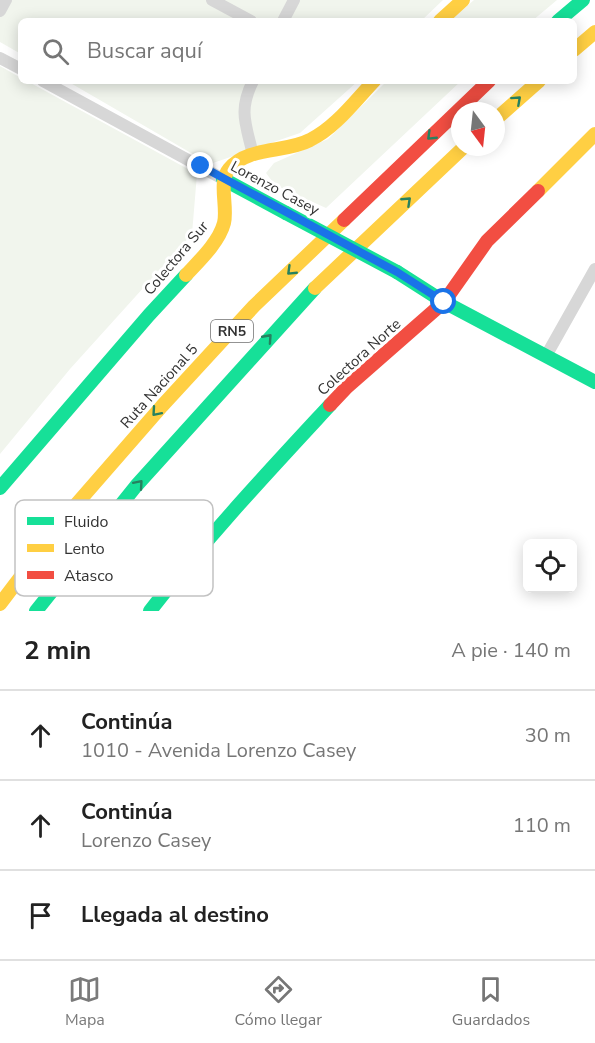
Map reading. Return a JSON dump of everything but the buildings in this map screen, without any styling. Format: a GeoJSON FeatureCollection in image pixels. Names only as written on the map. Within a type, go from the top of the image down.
{"type":"FeatureCollection","features":[{"type":"Feature","properties":{"kind":"main road"},"geometry":{"type":"LineString","coordinates":[[443,18],[463,0]]}},
{"type":"Feature","properties":{"kind":"main road"},"geometry":{"type":"LineString","coordinates":[[562,18],[583,0]]}},
{"type":"Feature","properties":{"kind":"main road"},"geometry":{"type":"LineString","coordinates":[[577,47],[595,32]]}},
{"type":"Feature","properties":{"kind":"main road"},"geometry":{"type":"LineString","coordinates":[[224,179],[226,171],[235,163],[253,155],[310,140],[322,132],[371,84]]}},
{"type":"Feature","properties":{"kind":"main road","name":"Ruta Nacional 5"},"geometry":{"type":"LineString","coordinates":[[80,500],[254,306],[486,84]]}},
{"type":"Feature","properties":{"kind":"main road"},"geometry":{"type":"LineString","coordinates":[[505,111],[536,84]]}},
{"type":"Feature","properties":{"kind":"main road","name":"Colectora Norte"},"geometry":{"type":"LineString","coordinates":[[213,532],[347,387],[444,302],[487,241],[595,134]]}},
{"type":"Feature","properties":{"kind":"main road","name":"RN5"},"geometry":{"type":"LineString","coordinates":[[125,500],[304,298],[454,156]]}},
{"type":"Feature","properties":{"kind":"main road","name":"Lorenzo Casey"},"geometry":{"type":"LineString","coordinates":[[224,179],[397,272],[444,302],[595,382]]}},
{"type":"Feature","properties":{"kind":"main road","name":"Colectora Sur"},"geometry":{"type":"LineString","coordinates":[[0,488],[151,313],[208,251],[222,230],[226,214],[224,179]]}},
{"type":"Feature","properties":{"kind":"main road","name":"Ruta Nacional 5"},"geometry":{"type":"LineString","coordinates":[[0,604],[15,584]]}},
{"type":"Feature","properties":{"kind":"main road","name":"RN5"},"geometry":{"type":"LineString","coordinates":[[36,611],[48,596]]}},
{"type":"Feature","properties":{"kind":"main road","name":"Colectora Norte"},"geometry":{"type":"LineString","coordinates":[[150,611],[161,596]]}},
{"type":"Feature","properties":{"kind":"street"},"geometry":{"type":"LineString","coordinates":[[0,11],[6,0]]}},
{"type":"Feature","properties":{"kind":"street"},"geometry":{"type":"LineString","coordinates":[[212,0],[245,18]]}},
{"type":"Feature","properties":{"kind":"street"},"geometry":{"type":"LineString","coordinates":[[285,18],[294,0]]}},
{"type":"Feature","properties":{"kind":"street"},"geometry":{"type":"LineString","coordinates":[[0,58],[18,67]]}},
{"type":"Feature","properties":{"kind":"street","name":"Lorenzo Casey"},"geometry":{"type":"LineString","coordinates":[[49,84],[224,179]]}},
{"type":"Feature","properties":{"kind":"street"},"geometry":{"type":"LineString","coordinates":[[251,84],[245,96],[243,111],[253,155]]}},
{"type":"Feature","properties":{"kind":"street"},"geometry":{"type":"LineString","coordinates":[[546,356],[595,269]]}},
{"type":"Feature","properties":{"kind":"shaded area"},"geometry":{"type":"Polygon","coordinates":[[[0,0],[443,0],[424,18],[18,18],[18,52],[0,42],[0,0]]]}},
{"type":"Feature","properties":{"kind":"shaded area"},"geometry":{"type":"Polygon","coordinates":[[[474,0],[557,0],[536,18],[453,18],[474,0]]]}},
{"type":"Feature","properties":{"kind":"shaded area"},"geometry":{"type":"Polygon","coordinates":[[[0,66],[18,76],[18,84],[32,84],[197,174],[192,234],[70,369],[0,454],[0,66]]]}},
{"type":"Feature","properties":{"kind":"shaded area"},"geometry":{"type":"Polygon","coordinates":[[[72,84],[355,84],[300,133],[210,164],[72,84]]]}},
{"type":"Feature","properties":{"kind":"shaded area"},"geometry":{"type":"Polygon","coordinates":[[[384,84],[458,84],[326,208],[275,185],[266,173],[274,163],[328,139],[384,84]]]}},
{"type":"Feature","properties":{"kind":"traffic: fast"},"geometry":{"type":"LineString","coordinates":[[562,18],[583,0]]}},
{"type":"Feature","properties":{"kind":"traffic: fast"},"geometry":{"type":"LineString","coordinates":[[223,179],[286,213]]}},
{"type":"Feature","properties":{"kind":"traffic: fast"},"geometry":{"type":"LineString","coordinates":[[286,213],[397,272]]}},
{"type":"Feature","properties":{"kind":"traffic: fast"},"geometry":{"type":"LineString","coordinates":[[397,272],[444,302],[595,382]]}},
{"type":"Feature","properties":{"kind":"traffic: fast"},"geometry":{"type":"LineString","coordinates":[[0,488],[186,275]]}},
{"type":"Feature","properties":{"kind":"traffic: fast"},"geometry":{"type":"LineString","coordinates":[[125,500],[315,288]]}},
{"type":"Feature","properties":{"kind":"traffic: fast"},"geometry":{"type":"LineString","coordinates":[[213,533],[330,405]]}},
{"type":"Feature","properties":{"kind":"traffic: fast"},"geometry":{"type":"LineString","coordinates":[[36,611],[48,596]]}},
{"type":"Feature","properties":{"kind":"traffic: fast"},"geometry":{"type":"LineString","coordinates":[[150,611],[162,596]]}},
{"type":"Feature","properties":{"kind":"traffic: slow"},"geometry":{"type":"LineString","coordinates":[[443,18],[463,0]]}},
{"type":"Feature","properties":{"kind":"traffic: slow"},"geometry":{"type":"LineString","coordinates":[[577,47],[595,32]]}},
{"type":"Feature","properties":{"kind":"traffic: slow"},"geometry":{"type":"LineString","coordinates":[[186,275],[208,251],[222,230],[225,217],[224,181],[229,169],[246,157],[300,144],[319,135],[328,129],[371,84]]}},
{"type":"Feature","properties":{"kind":"traffic: slow"},"geometry":{"type":"LineString","coordinates":[[505,111],[536,84]]}},
{"type":"Feature","properties":{"kind":"traffic: slow"},"geometry":{"type":"LineString","coordinates":[[538,191],[595,134]]}},
{"type":"Feature","properties":{"kind":"traffic: slow"},"geometry":{"type":"LineString","coordinates":[[315,288],[454,156]]}},
{"type":"Feature","properties":{"kind":"traffic: slow"},"geometry":{"type":"LineString","coordinates":[[80,500],[254,306],[344,220]]}},
{"type":"Feature","properties":{"kind":"traffic: slow"},"geometry":{"type":"LineString","coordinates":[[0,604],[15,584]]}},
{"type":"Feature","properties":{"kind":"traffic: jam"},"geometry":{"type":"LineString","coordinates":[[344,220],[486,84]]}},
{"type":"Feature","properties":{"kind":"traffic: jam"},"geometry":{"type":"LineString","coordinates":[[330,405],[347,387],[444,302],[487,241],[538,191]]}},
{"type":"Feature","properties":{"kind":"route"},"geometry":{"type":"LineString","coordinates":[[201,166],[397,272],[444,302]]}}]}
